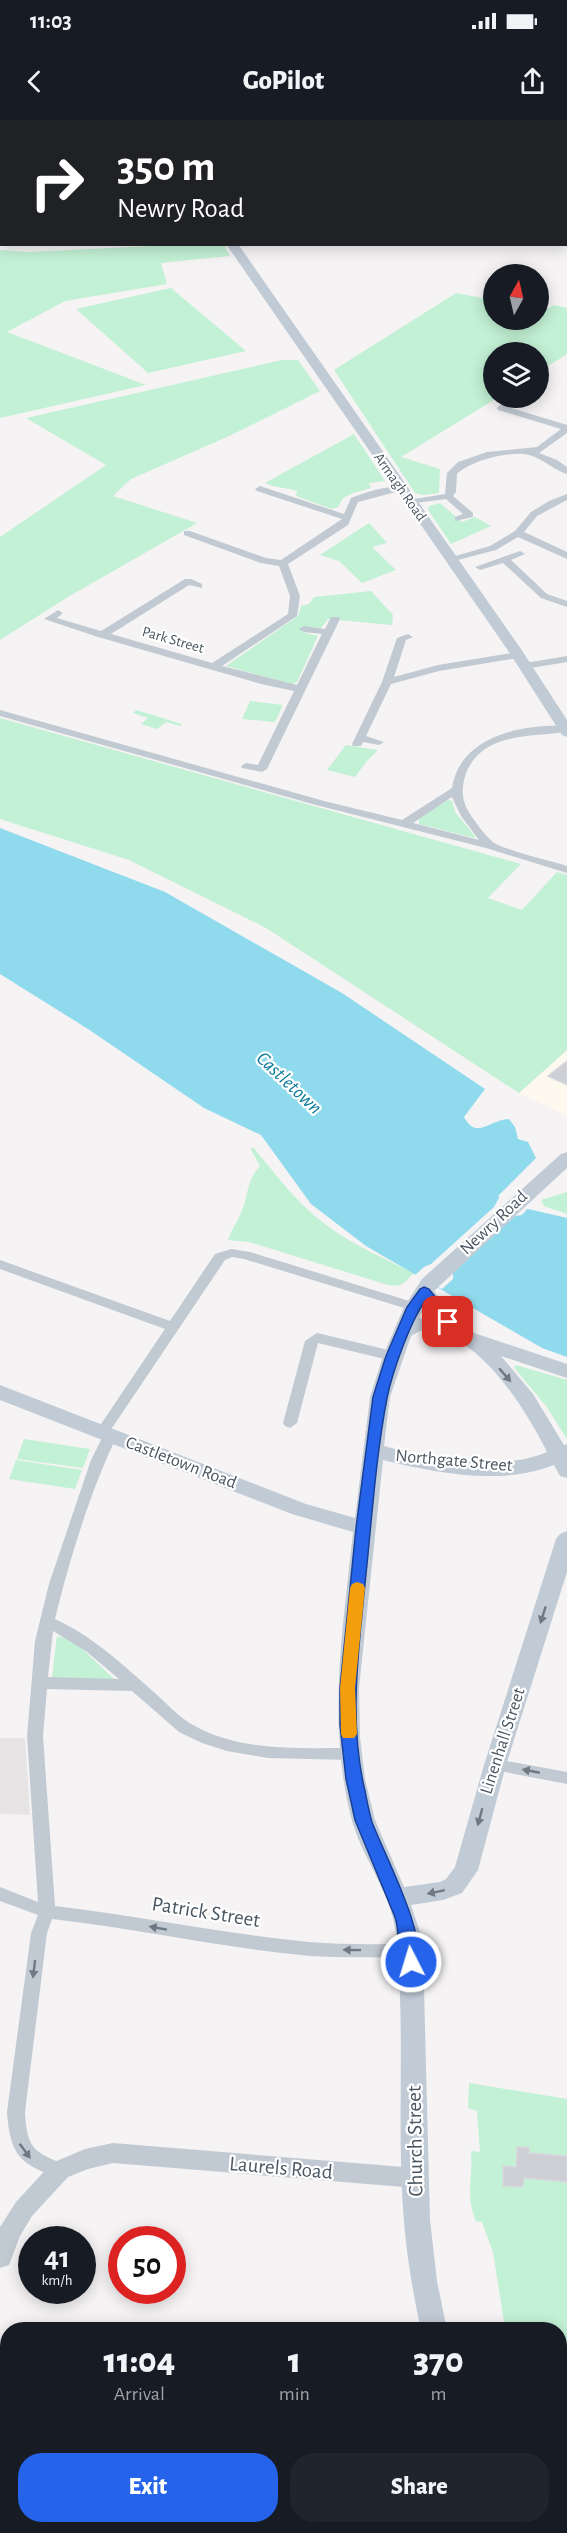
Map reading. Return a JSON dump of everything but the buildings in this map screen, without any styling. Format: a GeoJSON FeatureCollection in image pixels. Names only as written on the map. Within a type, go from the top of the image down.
{"type":"FeatureCollection","features":[{"type":"Feature","properties":{"kind":"main road","name":"Armagh Road"},"geometry":{"type":"LineString","coordinates":[[233,246],[521,661],[566,731]]}},
{"type":"Feature","properties":{"kind":"main road","name":"Newry Road"},"geometry":{"type":"LineString","coordinates":[[422,1294],[525,1194],[567,1158]]}},
{"type":"Feature","properties":{"kind":"main road","name":"Church Street"},"geometry":{"type":"LineString","coordinates":[[422,1294],[393,1356],[380,1397],[363,1528],[348,1688],[351,1754],[363,1820],[397,1897],[408,1932],[420,2253],[433,2322]]}},
{"type":"Feature","properties":{"kind":"main road"},"geometry":{"type":"LineString","coordinates":[[422,1294],[439,1313],[493,1361],[517,1388],[541,1418],[564,1459]]}},
{"type":"Feature","properties":{"kind":"main road"},"geometry":{"type":"LineString","coordinates":[[404,1332],[423,1323],[567,1371]]}},
{"type":"Feature","properties":{"kind":"main road","name":"Castletown Road"},"geometry":{"type":"LineString","coordinates":[[0,1392],[299,1509],[363,1528]]}},
{"type":"Feature","properties":{"kind":"main road","name":"Northgate Street"},"geometry":{"type":"LineString","coordinates":[[374,1451],[405,1460],[501,1468],[564,1459]]}},
{"type":"Feature","properties":{"kind":"main road","name":"Linenhall Street"},"geometry":{"type":"LineString","coordinates":[[397,1897],[443,1891],[454,1886],[466,1870],[495,1765],[561,1580],[567,1539]]}},
{"type":"Feature","properties":{"kind":"street"},"geometry":{"type":"LineString","coordinates":[[501,408],[567,429]]}},
{"type":"Feature","properties":{"kind":"street"},"geometry":{"type":"LineString","coordinates":[[411,502],[448,496],[451,492],[452,473],[461,464],[487,455],[539,450],[567,429]]}},
{"type":"Feature","properties":{"kind":"street"},"geometry":{"type":"LineString","coordinates":[[530,452],[554,462],[566,471]]}},
{"type":"Feature","properties":{"kind":"street"},"geometry":{"type":"LineString","coordinates":[[261,489],[347,518]]}},
{"type":"Feature","properties":{"kind":"street"},"geometry":{"type":"LineString","coordinates":[[187,533],[264,561],[283,563],[345,523],[354,500],[370,494],[402,489]]}},
{"type":"Feature","properties":{"kind":"street"},"geometry":{"type":"LineString","coordinates":[[281,496],[290,490]]}},
{"type":"Feature","properties":{"kind":"street"},"geometry":{"type":"LineString","coordinates":[[448,496],[470,515],[458,519]]}},
{"type":"Feature","properties":{"kind":"street"},"geometry":{"type":"LineString","coordinates":[[450,559],[493,548],[518,533],[534,514],[567,497]]}},
{"type":"Feature","properties":{"kind":"street"},"geometry":{"type":"LineString","coordinates":[[518,533],[567,556]]}},
{"type":"Feature","properties":{"kind":"street"},"geometry":{"type":"LineString","coordinates":[[480,567],[520,554]]}},
{"type":"Feature","properties":{"kind":"street"},"geometry":{"type":"LineString","coordinates":[[504,559],[544,596],[567,604]]}},
{"type":"Feature","properties":{"kind":"street"},"geometry":{"type":"LineString","coordinates":[[214,668],[292,616],[296,609],[294,594],[283,563]]}},
{"type":"Feature","properties":{"kind":"street"},"geometry":{"type":"LineString","coordinates":[[102,635],[188,581],[199,585]]}},
{"type":"Feature","properties":{"kind":"street","name":"Park Street"},"geometry":{"type":"LineString","coordinates":[[58,613],[49,619],[214,668],[265,682],[300,688]]}},
{"type":"Feature","properties":{"kind":"street"},"geometry":{"type":"LineString","coordinates":[[246,766],[262,769],[335,618]]}},
{"type":"Feature","properties":{"kind":"street"},"geometry":{"type":"LineString","coordinates":[[304,629],[328,632]]}},
{"type":"Feature","properties":{"kind":"street"},"geometry":{"type":"LineString","coordinates":[[379,742],[358,741],[387,682],[402,638],[408,637]]}},
{"type":"Feature","properties":{"kind":"street"},"geometry":{"type":"LineString","coordinates":[[387,682],[438,668],[567,659]]}},
{"type":"Feature","properties":{"kind":"street"},"geometry":{"type":"LineString","coordinates":[[0,713],[490,846],[567,870]]}},
{"type":"Feature","properties":{"kind":"street"},"geometry":{"type":"LineString","coordinates":[[490,846],[466,817],[456,790],[460,775],[472,755],[494,740],[519,733],[566,731]]}},
{"type":"Feature","properties":{"kind":"street"},"geometry":{"type":"LineString","coordinates":[[404,824],[456,790]]}},
{"type":"Feature","properties":{"kind":"street"},"geometry":{"type":"LineString","coordinates":[[60,2170],[29,2158],[18,2139],[16,2112],[37,1945],[47,1912],[35,1736],[43,1641],[56,1584],[106,1434],[172,1327],[220,1257],[231,1253],[245,1255],[422,1294]]}},
{"type":"Feature","properties":{"kind":"street"},"geometry":{"type":"LineString","coordinates":[[0,1264],[172,1327]]}},
{"type":"Feature","properties":{"kind":"street"},"geometry":{"type":"LineString","coordinates":[[290,1424],[312,1341],[317,1338],[393,1356]]}},
{"type":"Feature","properties":{"kind":"street"},"geometry":{"type":"LineString","coordinates":[[48,1622],[106,1657],[188,1730],[242,1750],[351,1754]]}},
{"type":"Feature","properties":{"kind":"street"},"geometry":{"type":"LineString","coordinates":[[40,1683],[135,1685]]}},
{"type":"Feature","properties":{"kind":"street"},"geometry":{"type":"LineString","coordinates":[[495,1765],[567,1778]]}},
{"type":"Feature","properties":{"kind":"street","name":"Patrick Street"},"geometry":{"type":"LineString","coordinates":[[0,1894],[47,1912],[100,1918],[219,1938],[310,1949],[410,1951]]}},
{"type":"Feature","properties":{"kind":"street","name":"Laurels Road"},"geometry":{"type":"LineString","coordinates":[[40,2193],[60,2170],[85,2159],[113,2153],[416,2178]]}},
{"type":"Feature","properties":{"kind":"street","name":"Laurels Road"},"geometry":{"type":"LineString","coordinates":[[40,2193],[85,2172],[146,2156]]}},
{"type":"Feature","properties":{"kind":"street"},"geometry":{"type":"LineString","coordinates":[[0,2257],[10,2231],[24,2209],[40,2193]]}},
{"type":"Feature","properties":{"kind":"shaded area"},"geometry":{"type":"Polygon","coordinates":[[[567,1050],[567,1116],[519,1093],[567,1050]]]}},
{"type":"Feature","properties":{"kind":"shaded area"},"geometry":{"type":"Polygon","coordinates":[[[0,1738],[25,1738],[30,1815],[0,1814],[0,1738]]]}},
{"type":"Feature","properties":{"kind":"green space"},"geometry":{"type":"Polygon","coordinates":[[[151,246],[225,246],[230,256],[161,263],[167,284],[65,301],[7,332],[146,385],[0,418],[0,250],[28,252],[151,246]]]}},
{"type":"Feature","properties":{"kind":"green space"},"geometry":{"type":"Polygon","coordinates":[[[171,288],[246,351],[148,373],[76,309],[171,288]]]}},
{"type":"Feature","properties":{"kind":"green space"},"geometry":{"type":"Polygon","coordinates":[[[456,293],[483,298],[483,330],[549,330],[549,308],[554,305],[567,308],[567,354],[549,366],[549,342],[483,342],[483,407],[401,457],[440,469],[439,493],[423,495],[415,493],[334,370],[456,293]]]}},
{"type":"Feature","properties":{"kind":"green space"},"geometry":{"type":"Polygon","coordinates":[[[282,360],[298,360],[320,391],[227,437],[131,479],[113,496],[197,523],[68,597],[0,640],[0,537],[106,465],[26,418],[282,360]]]}},
{"type":"Feature","properties":{"kind":"green space"},"geometry":{"type":"Polygon","coordinates":[[[354,434],[385,481],[369,483],[371,488],[343,498],[338,507],[332,509],[296,496],[297,491],[265,483],[354,434]]]}},
{"type":"Feature","properties":{"kind":"green space"},"geometry":{"type":"Polygon","coordinates":[[[440,503],[462,522],[475,517],[491,526],[451,544],[428,510],[429,506],[440,503]]]}},
{"type":"Feature","properties":{"kind":"green space"},"geometry":{"type":"Polygon","coordinates":[[[369,523],[387,543],[372,547],[396,570],[362,583],[339,561],[320,555],[369,523]]]}},
{"type":"Feature","properties":{"kind":"green space"},"geometry":{"type":"Polygon","coordinates":[[[371,591],[393,615],[392,625],[328,619],[321,628],[304,627],[302,632],[318,636],[297,682],[292,684],[226,666],[298,616],[301,606],[309,604],[314,597],[371,591]]]}},
{"type":"Feature","properties":{"kind":"green space"},"geometry":{"type":"Polygon","coordinates":[[[250,701],[283,705],[275,722],[242,719],[250,701]]]}},
{"type":"Feature","properties":{"kind":"green space"},"geometry":{"type":"Polygon","coordinates":[[[136,710],[182,724],[180,726],[166,722],[157,729],[141,724],[148,718],[133,713],[136,710]]]}},
{"type":"Feature","properties":{"kind":"green space"},"geometry":{"type":"Polygon","coordinates":[[[0,718],[521,864],[488,898],[522,910],[557,872],[567,875],[567,1050],[519,1093],[266,928],[129,860],[0,819],[0,718]]]}},
{"type":"Feature","properties":{"kind":"green space"},"geometry":{"type":"Polygon","coordinates":[[[346,745],[378,750],[355,777],[327,770],[346,745]]]}},
{"type":"Feature","properties":{"kind":"green space"},"geometry":{"type":"Polygon","coordinates":[[[448,800],[452,801],[455,812],[475,838],[419,824],[419,818],[448,800]]]}},
{"type":"Feature","properties":{"kind":"green space"},"geometry":{"type":"Polygon","coordinates":[[[253,1147],[294,1195],[321,1221],[354,1243],[414,1273],[406,1282],[393,1286],[249,1242],[228,1240],[242,1210],[251,1181],[260,1166],[251,1150],[253,1147]]]}},
{"type":"Feature","properties":{"kind":"green space"},"geometry":{"type":"Polygon","coordinates":[[[567,1192],[567,1214],[544,1206],[541,1200],[567,1192]]]}},
{"type":"Feature","properties":{"kind":"green space"},"geometry":{"type":"Polygon","coordinates":[[[516,1365],[567,1380],[567,1439],[546,1406],[516,1370],[514,1367],[516,1365]]]}},
{"type":"Feature","properties":{"kind":"green space"},"geometry":{"type":"Polygon","coordinates":[[[24,1439],[90,1449],[83,1468],[17,1459],[24,1439]]]}},
{"type":"Feature","properties":{"kind":"green space"},"geometry":{"type":"Polygon","coordinates":[[[16,1460],[82,1470],[75,1489],[9,1479],[16,1460]]]}},
{"type":"Feature","properties":{"kind":"green space"},"geometry":{"type":"Polygon","coordinates":[[[57,1636],[74,1641],[114,1679],[112,1683],[52,1678],[57,1636]]]}},
{"type":"Feature","properties":{"kind":"green space"},"geometry":{"type":"Polygon","coordinates":[[[469,2083],[567,2099],[567,2322],[504,2322],[493,2252],[482,2222],[476,2221],[471,2203],[471,2151],[480,2152],[477,2111],[468,2108],[469,2083]]]}},
{"type":"Feature","properties":{"kind":"water","name":"Castletown"},"geometry":{"type":"Polygon","coordinates":[[[0,828],[165,892],[342,993],[485,1089],[464,1117],[469,1124],[479,1128],[509,1119],[515,1127],[518,1139],[528,1142],[536,1158],[498,1196],[511,1205],[567,1218],[567,1357],[542,1348],[366,1246],[311,1204],[261,1135],[204,1108],[88,1029],[0,974],[0,828]]]}},
{"type":"Feature","properties":{"kind":"pier"},"geometry":{"type":"Polygon","coordinates":[[[511,1187],[503,1195],[512,1202],[530,1206],[522,1215],[515,1216],[453,1273],[453,1279],[442,1289],[414,1276],[431,1264],[494,1207],[501,1194],[511,1187]]]}},
{"type":"Feature","properties":{"kind":"slow traffic"},"geometry":{"type":"LineString","coordinates":[[349,1734],[348,1688],[357,1588]]}},
{"type":"Feature","properties":{"kind":"route"},"geometry":{"type":"LineString","coordinates":[[411,1962],[404,1917],[363,1820],[354,1779],[348,1725],[348,1688],[363,1528],[380,1397],[393,1356],[414,1307],[424,1292],[448,1322]]}}]}
